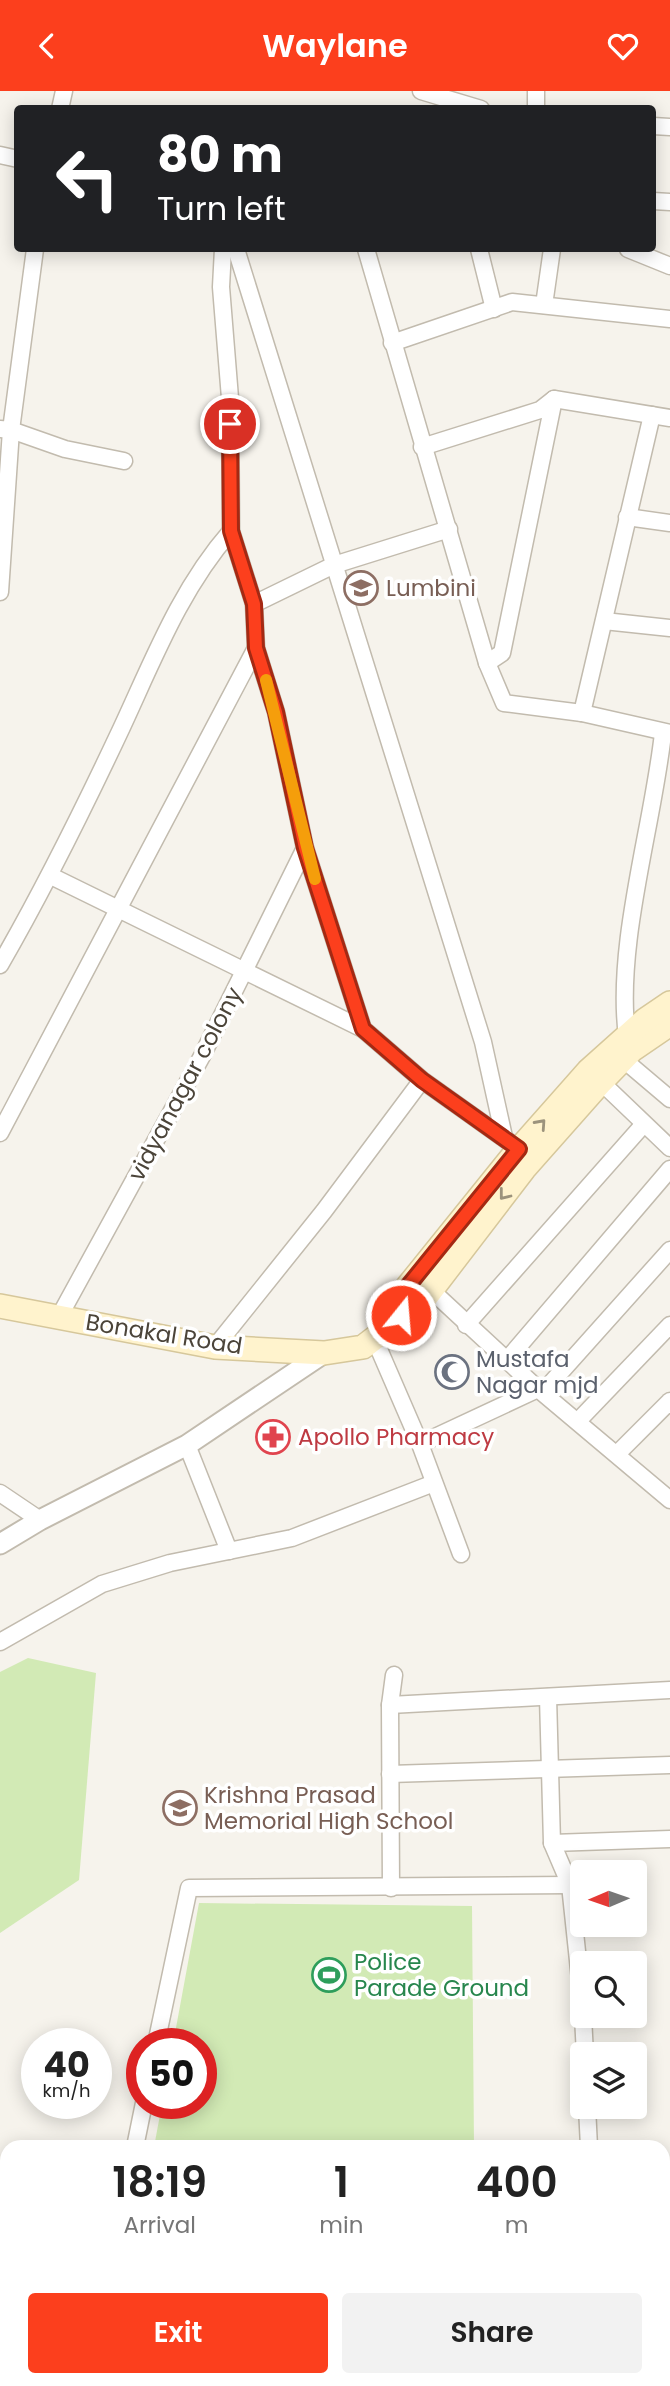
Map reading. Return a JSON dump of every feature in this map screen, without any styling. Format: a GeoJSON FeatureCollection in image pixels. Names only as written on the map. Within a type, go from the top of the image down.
{"type":"FeatureCollection","features":[{"type":"Feature","properties":{"kind":"main road","name":"Bonakal Road"},"geometry":{"type":"LineString","coordinates":[[401,1315],[408,1286],[512,1143],[627,1036],[670,1003]]}},
{"type":"Feature","properties":{"kind":"main road","name":"Bonakal Road"},"geometry":{"type":"LineString","coordinates":[[0,1306],[215,1347],[324,1353],[346,1351],[374,1340],[401,1315],[417,1307],[524,1169],[601,1082],[632,1050],[670,1024]]}},
{"type":"Feature","properties":{"kind":"street"},"geometry":{"type":"LineString","coordinates":[[421,91],[458,105]]}},
{"type":"Feature","properties":{"kind":"street"},"geometry":{"type":"LineString","coordinates":[[0,592],[6,430],[35,252]]}},
{"type":"Feature","properties":{"kind":"street"},"geometry":{"type":"LineString","coordinates":[[223,252],[220,287],[230,398],[231,531],[254,604],[256,648],[276,712],[305,848],[363,1029]]}},
{"type":"Feature","properties":{"kind":"street"},"geometry":{"type":"LineString","coordinates":[[237,252],[512,1143]]}},
{"type":"Feature","properties":{"kind":"street"},"geometry":{"type":"LineString","coordinates":[[367,252],[487,663],[504,703],[582,713],[667,733],[633,922],[623,1005],[627,1036]]}},
{"type":"Feature","properties":{"kind":"street"},"geometry":{"type":"LineString","coordinates":[[480,252],[494,309]]}},
{"type":"Feature","properties":{"kind":"street"},"geometry":{"type":"LineString","coordinates":[[544,305],[552,252]]}},
{"type":"Feature","properties":{"kind":"street"},"geometry":{"type":"LineString","coordinates":[[635,252],[670,266]]}},
{"type":"Feature","properties":{"kind":"street"},"geometry":{"type":"LineString","coordinates":[[392,343],[512,302],[670,319]]}},
{"type":"Feature","properties":{"kind":"street"},"geometry":{"type":"LineString","coordinates":[[422,447],[540,409],[554,400],[670,418]]}},
{"type":"Feature","properties":{"kind":"street"},"geometry":{"type":"LineString","coordinates":[[487,663],[502,653],[554,400]]}},
{"type":"Feature","properties":{"kind":"street"},"geometry":{"type":"LineString","coordinates":[[582,713],[652,415]]}},
{"type":"Feature","properties":{"kind":"street"},"geometry":{"type":"LineString","coordinates":[[6,430],[65,449],[124,461]]}},
{"type":"Feature","properties":{"kind":"street"},"geometry":{"type":"LineString","coordinates":[[627,517],[670,523]]}},
{"type":"Feature","properties":{"kind":"street"},"geometry":{"type":"LineString","coordinates":[[254,604],[334,565],[449,529]]}},
{"type":"Feature","properties":{"kind":"street"},"geometry":{"type":"LineString","coordinates":[[0,965],[51,876],[174,613],[215,549],[231,531]]}},
{"type":"Feature","properties":{"kind":"street"},"geometry":{"type":"LineString","coordinates":[[604,621],[670,628]]}},
{"type":"Feature","properties":{"kind":"street"},"geometry":{"type":"LineString","coordinates":[[0,1133],[256,648]]}},
{"type":"Feature","properties":{"kind":"street","name":"vidyanagar colony"},"geometry":{"type":"LineString","coordinates":[[59,1317],[202,1056],[305,848]]}},
{"type":"Feature","properties":{"kind":"street"},"geometry":{"type":"LineString","coordinates":[[51,876],[117,911],[363,1029],[422,1080],[512,1143]]}},
{"type":"Feature","properties":{"kind":"street"},"geometry":{"type":"LineString","coordinates":[[624,1059],[670,1099]]}},
{"type":"Feature","properties":{"kind":"street"},"geometry":{"type":"LineString","coordinates":[[215,1347],[324,1211],[422,1080]]}},
{"type":"Feature","properties":{"kind":"street"},"geometry":{"type":"LineString","coordinates":[[601,1082],[670,1148]]}},
{"type":"Feature","properties":{"kind":"street"},"geometry":{"type":"LineString","coordinates":[[466,1325],[643,1125]]}},
{"type":"Feature","properties":{"kind":"street"},"geometry":{"type":"LineString","coordinates":[[506,1361],[670,1170]]}},
{"type":"Feature","properties":{"kind":"street"},"geometry":{"type":"LineString","coordinates":[[420,1444],[540,1391],[670,1250]]}},
{"type":"Feature","properties":{"kind":"street"},"geometry":{"type":"LineString","coordinates":[[431,1290],[540,1391],[617,1454],[666,1489]]}},
{"type":"Feature","properties":{"kind":"street"},"geometry":{"type":"LineString","coordinates":[[578,1420],[670,1325]]}},
{"type":"Feature","properties":{"kind":"street"},"geometry":{"type":"LineString","coordinates":[[374,1340],[420,1444],[461,1554]]}},
{"type":"Feature","properties":{"kind":"street"},"geometry":{"type":"LineString","coordinates":[[0,1544],[40,1520],[187,1445],[324,1353]]}},
{"type":"Feature","properties":{"kind":"street"},"geometry":{"type":"LineString","coordinates":[[617,1454],[670,1401]]}},
{"type":"Feature","properties":{"kind":"street"},"geometry":{"type":"LineString","coordinates":[[187,1445],[229,1551]]}},
{"type":"Feature","properties":{"kind":"street"},"geometry":{"type":"LineString","coordinates":[[0,1642],[102,1584],[170,1563],[292,1538],[434,1483]]}},
{"type":"Feature","properties":{"kind":"street"},"geometry":{"type":"LineString","coordinates":[[0,1493],[40,1520]]}},
{"type":"Feature","properties":{"kind":"street"},"geometry":{"type":"LineString","coordinates":[[391,1888],[390,1705],[394,1675]]}},
{"type":"Feature","properties":{"kind":"street"},"geometry":{"type":"LineString","coordinates":[[390,1705],[670,1690]]}},
{"type":"Feature","properties":{"kind":"street"},"geometry":{"type":"LineString","coordinates":[[159,2028],[189,1888],[570,1885],[552,1843],[548,1697]]}},
{"type":"Feature","properties":{"kind":"street"},"geometry":{"type":"LineString","coordinates":[[390,1775],[670,1765]]}},
{"type":"Feature","properties":{"kind":"street"},"geometry":{"type":"LineString","coordinates":[[552,1843],[670,1839]]}},
{"type":"Feature","properties":{"kind":"street"},"geometry":{"type":"LineString","coordinates":[[136,2140],[141,2119]]}},
{"type":"Feature","properties":{"kind":"street"},"geometry":{"type":"LineString","coordinates":[[588,2119],[589,2140]]}},
{"type":"Feature","properties":{"kind":"green space"},"geometry":{"type":"Polygon","coordinates":[[[28,1658],[96,1673],[79,1880],[0,1933],[0,1672],[28,1658]]]}},
{"type":"Feature","properties":{"kind":"green space","name":"Police Parade Ground"},"geometry":{"type":"Polygon","coordinates":[[[199,1903],[472,1906],[474,2140],[155,2140],[159,2119],[217,2119],[217,2028],[176,2028],[199,1903]]]}},
{"type":"Feature","properties":{"kind":"slow traffic"},"geometry":{"type":"LineString","coordinates":[[266,680],[276,712],[305,848],[315,879]]}},
{"type":"Feature","properties":{"kind":"place","name":"Lumbini"},"geometry":{"type":"Point","coordinates":[361,588]}},
{"type":"Feature","properties":{"kind":"place","name":"Mustafa Nagar mjd"},"geometry":{"type":"Point","coordinates":[452,1372]}},
{"type":"Feature","properties":{"kind":"place","name":"Apollo Pharmacy"},"geometry":{"type":"Point","coordinates":[273,1437]}},
{"type":"Feature","properties":{"kind":"place","name":"Krishna Prasad Memorial High School"},"geometry":{"type":"Point","coordinates":[180,1808]}},
{"type":"Feature","properties":{"kind":"place","name":"Police Parade Ground"},"geometry":{"type":"Point","coordinates":[329,1975]}},
{"type":"Feature","properties":{"kind":"route"},"geometry":{"type":"LineString","coordinates":[[230,424],[231,531],[254,604],[256,648],[276,712],[305,848],[363,1029],[422,1080],[519,1149],[408,1286],[401,1315]]}}]}
